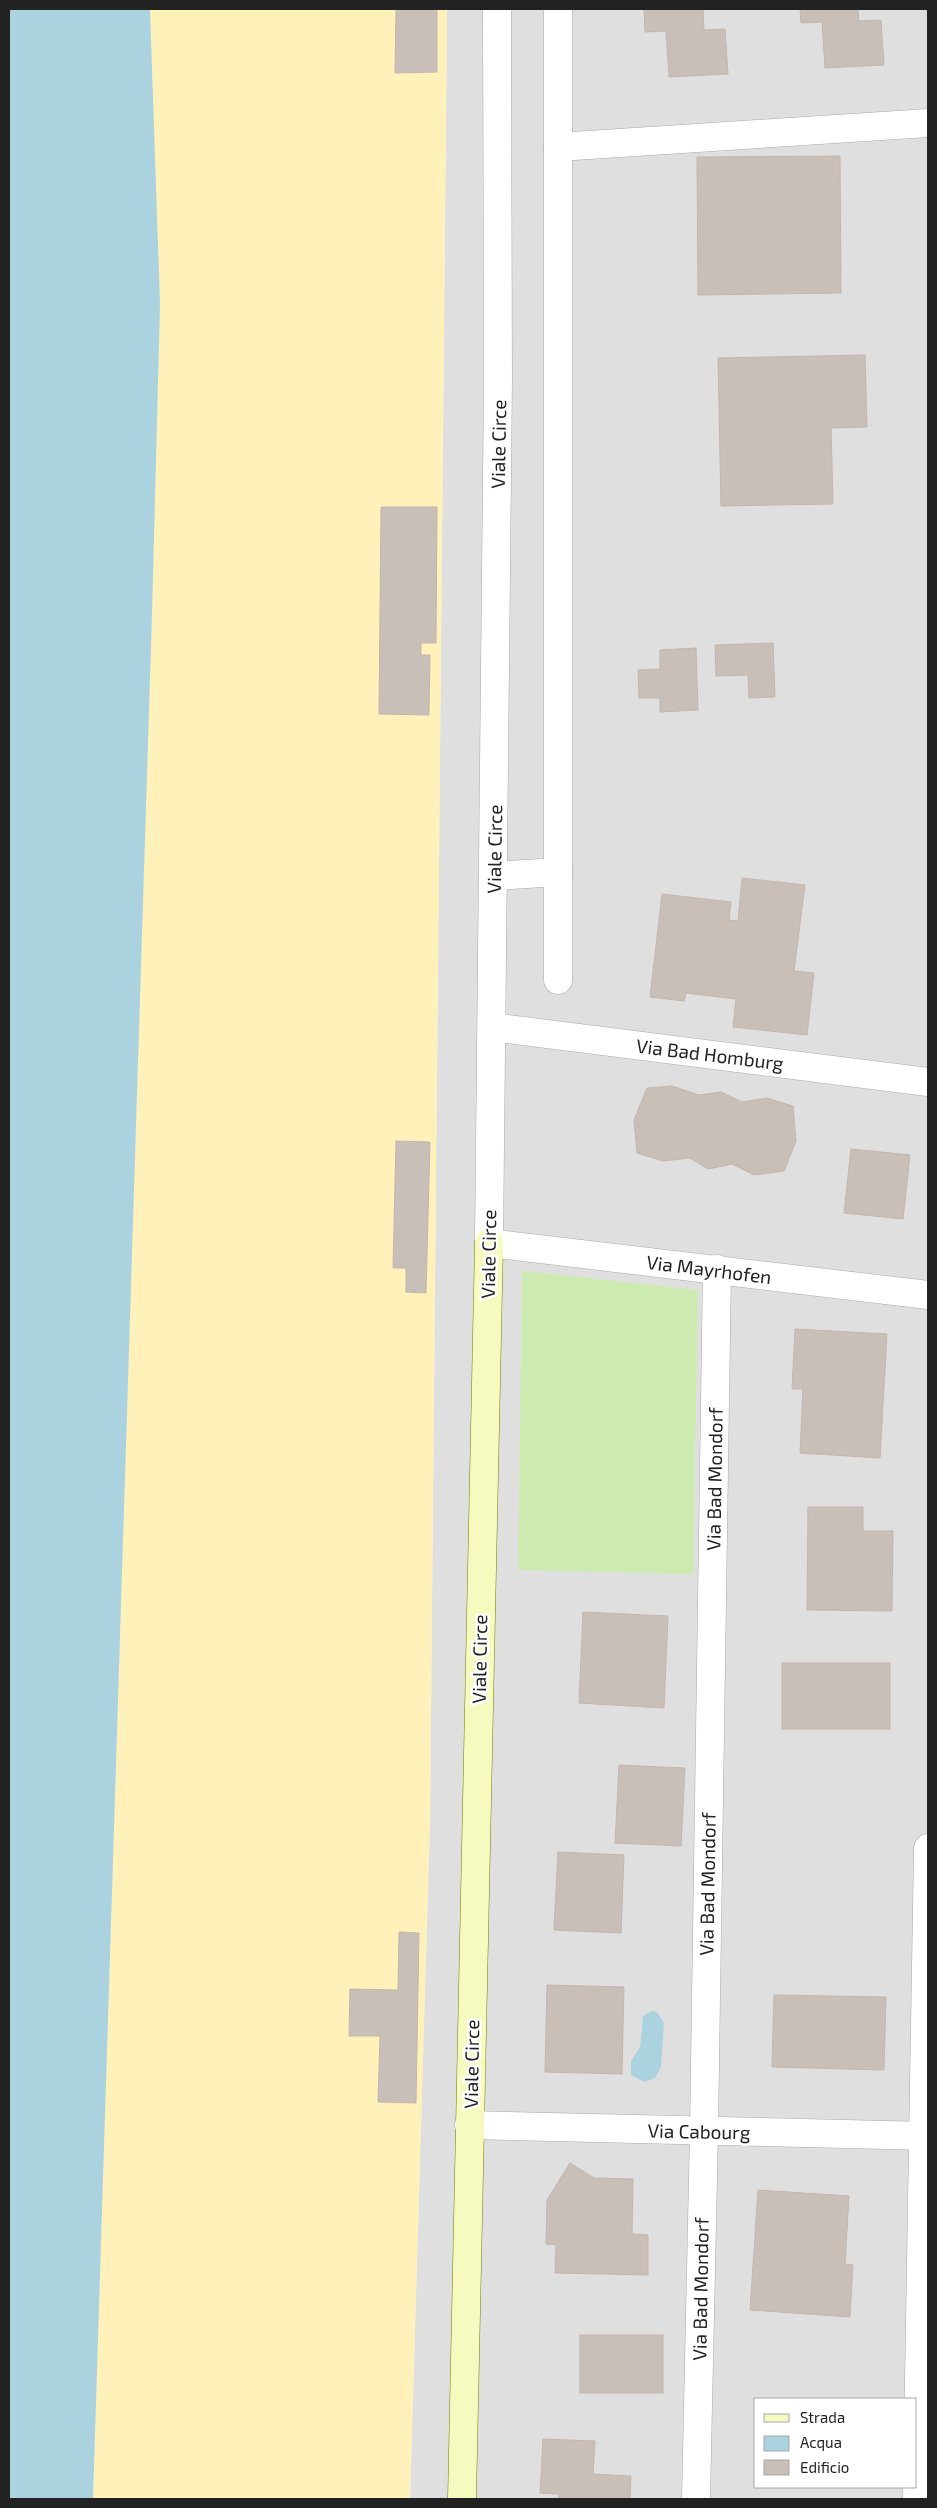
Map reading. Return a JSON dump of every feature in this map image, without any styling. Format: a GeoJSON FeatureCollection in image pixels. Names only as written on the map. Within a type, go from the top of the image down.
{"type":"FeatureCollection","features":[{"type":"Feature","properties":{"kind":"street","name":"Viale Circe"},"geometry":{"type":"LineString","coordinates":[[462,2499],[489,1242],[499,253],[497,9]]}},
{"type":"Feature","properties":{"kind":"street"},"geometry":{"type":"LineString","coordinates":[[558,9],[558,980]]}},
{"type":"Feature","properties":{"kind":"street"},"geometry":{"type":"LineString","coordinates":[[558,147],[928,123]]}},
{"type":"Feature","properties":{"kind":"street"},"geometry":{"type":"LineString","coordinates":[[494,876],[558,872]]}},
{"type":"Feature","properties":{"kind":"street","name":"Via Bad Homburg"},"geometry":{"type":"LineString","coordinates":[[492,1026],[928,1082]]}},
{"type":"Feature","properties":{"kind":"street","name":"Via Mayrhofen"},"geometry":{"type":"LineString","coordinates":[[489,1242],[928,1295]]}},
{"type":"Feature","properties":{"kind":"street","name":"Via Bad Mondorf"},"geometry":{"type":"LineString","coordinates":[[696,2499],[704,2131],[717,1270]]}},
{"type":"Feature","properties":{"kind":"street"},"geometry":{"type":"LineString","coordinates":[[917,2499],[925,2136],[928,1848]]}},
{"type":"Feature","properties":{"kind":"street","name":"Via Cabourg"},"geometry":{"type":"LineString","coordinates":[[469,2125],[925,2136]]}},
{"type":"Feature","properties":{"kind":"shaded area"},"geometry":{"type":"Polygon","coordinates":[[[447,9],[928,9],[928,2499],[410,2499],[430,1820],[447,9]]]}},
{"type":"Feature","properties":{"kind":"green space"},"geometry":{"type":"Polygon","coordinates":[[[522,1271],[698,1290],[693,1574],[518,1570],[522,1271]]]}},
{"type":"Feature","properties":{"kind":"sand"},"geometry":{"type":"Polygon","coordinates":[[[150,9],[447,9],[430,1820],[410,2499],[93,2499],[160,304],[150,9]]]}},
{"type":"Feature","properties":{"kind":"water"},"geometry":{"type":"Polygon","coordinates":[[[9,9],[150,9],[160,304],[93,2499],[9,2499],[9,9]]]}},
{"type":"Feature","properties":{"kind":"water"},"geometry":{"type":"Polygon","coordinates":[[[652,2011],[657,2012],[664,2023],[661,2067],[655,2078],[644,2082],[631,2075],[631,2061],[640,2047],[643,2016],[652,2011]]]}},
{"type":"Feature","properties":{"kind":"building"},"geometry":{"type":"Polygon","coordinates":[[[396,9],[437,9],[437,72],[395,73],[396,9]]]}},
{"type":"Feature","properties":{"kind":"building"},"geometry":{"type":"Polygon","coordinates":[[[644,9],[703,9],[704,30],[725,29],[728,74],[669,77],[666,31],[645,32],[644,9]]]}},
{"type":"Feature","properties":{"kind":"building"},"geometry":{"type":"Polygon","coordinates":[[[800,9],[858,9],[859,21],[881,20],[884,65],[825,68],[822,22],[801,23],[800,9]]]}},
{"type":"Feature","properties":{"kind":"building"},"geometry":{"type":"Polygon","coordinates":[[[840,156],[841,293],[698,295],[697,157],[840,156]]]}},
{"type":"Feature","properties":{"kind":"building"},"geometry":{"type":"Polygon","coordinates":[[[865,355],[867,427],[831,428],[833,504],[721,506],[718,358],[865,355]]]}},
{"type":"Feature","properties":{"kind":"building"},"geometry":{"type":"Polygon","coordinates":[[[381,507],[437,507],[436,643],[421,643],[421,655],[430,655],[429,715],[379,714],[381,507]]]}},
{"type":"Feature","properties":{"kind":"building"},"geometry":{"type":"Polygon","coordinates":[[[773,643],[775,697],[749,698],[748,675],[716,676],[715,645],[773,643]]]}},
{"type":"Feature","properties":{"kind":"building"},"geometry":{"type":"Polygon","coordinates":[[[696,648],[698,710],[660,712],[660,698],[639,698],[638,670],[660,669],[660,650],[696,648]]]}},
{"type":"Feature","properties":{"kind":"building"},"geometry":{"type":"Polygon","coordinates":[[[742,878],[805,885],[794,971],[814,973],[807,1035],[733,1027],[736,999],[686,993],[684,1001],[650,997],[662,894],[731,902],[729,920],[738,921],[742,878]]]}},
{"type":"Feature","properties":{"kind":"building"},"geometry":{"type":"Polygon","coordinates":[[[672,1086],[699,1095],[721,1092],[742,1102],[767,1098],[793,1106],[796,1141],[784,1171],[754,1175],[732,1164],[708,1169],[690,1158],[663,1161],[637,1153],[634,1120],[647,1088],[672,1086]]]}},
{"type":"Feature","properties":{"kind":"building"},"geometry":{"type":"Polygon","coordinates":[[[396,1141],[430,1142],[426,1293],[406,1292],[406,1268],[393,1268],[396,1141]]]}},
{"type":"Feature","properties":{"kind":"building"},"geometry":{"type":"Polygon","coordinates":[[[851,1149],[910,1155],[903,1219],[844,1213],[851,1149]]]}},
{"type":"Feature","properties":{"kind":"building"},"geometry":{"type":"Polygon","coordinates":[[[795,1329],[887,1334],[880,1458],[800,1453],[803,1389],[792,1389],[795,1329]]]}},
{"type":"Feature","properties":{"kind":"building"},"geometry":{"type":"Polygon","coordinates":[[[808,1507],[863,1507],[863,1531],[893,1531],[892,1611],[807,1610],[808,1507]]]}},
{"type":"Feature","properties":{"kind":"building"},"geometry":{"type":"Polygon","coordinates":[[[583,1612],[668,1616],[664,1708],[579,1703],[583,1612]]]}},
{"type":"Feature","properties":{"kind":"building"},"geometry":{"type":"Polygon","coordinates":[[[782,1663],[890,1663],[890,1729],[782,1729],[782,1663]]]}},
{"type":"Feature","properties":{"kind":"building"},"geometry":{"type":"Polygon","coordinates":[[[619,1765],[685,1768],[681,1846],[615,1843],[619,1765]]]}},
{"type":"Feature","properties":{"kind":"building"},"geometry":{"type":"Polygon","coordinates":[[[558,1852],[624,1855],[621,1933],[554,1930],[558,1852]]]}},
{"type":"Feature","properties":{"kind":"building"},"geometry":{"type":"Polygon","coordinates":[[[399,1932],[419,1933],[416,2103],[378,2102],[380,2036],[349,2036],[350,1989],[398,1990],[399,1932]]]}},
{"type":"Feature","properties":{"kind":"building"},"geometry":{"type":"Polygon","coordinates":[[[547,1985],[624,1987],[622,2074],[545,2072],[547,1985]]]}},
{"type":"Feature","properties":{"kind":"building"},"geometry":{"type":"Polygon","coordinates":[[[774,1995],[886,1997],[884,2070],[772,2067],[774,1995]]]}},
{"type":"Feature","properties":{"kind":"building"},"geometry":{"type":"Polygon","coordinates":[[[570,2163],[594,2178],[633,2179],[632,2234],[648,2235],[648,2275],[555,2273],[556,2245],[546,2244],[547,2200],[570,2163]]]}},
{"type":"Feature","properties":{"kind":"building"},"geometry":{"type":"Polygon","coordinates":[[[758,2190],[849,2196],[845,2264],[853,2265],[850,2317],[750,2310],[758,2190]]]}},
{"type":"Feature","properties":{"kind":"building"},"geometry":{"type":"Polygon","coordinates":[[[580,2335],[663,2335],[663,2393],[580,2393],[580,2335]]]}},
{"type":"Feature","properties":{"kind":"building"},"geometry":{"type":"Polygon","coordinates":[[[543,2439],[595,2441],[593,2474],[631,2476],[630,2499],[559,2499],[559,2494],[540,2493],[543,2439]]]}}]}
